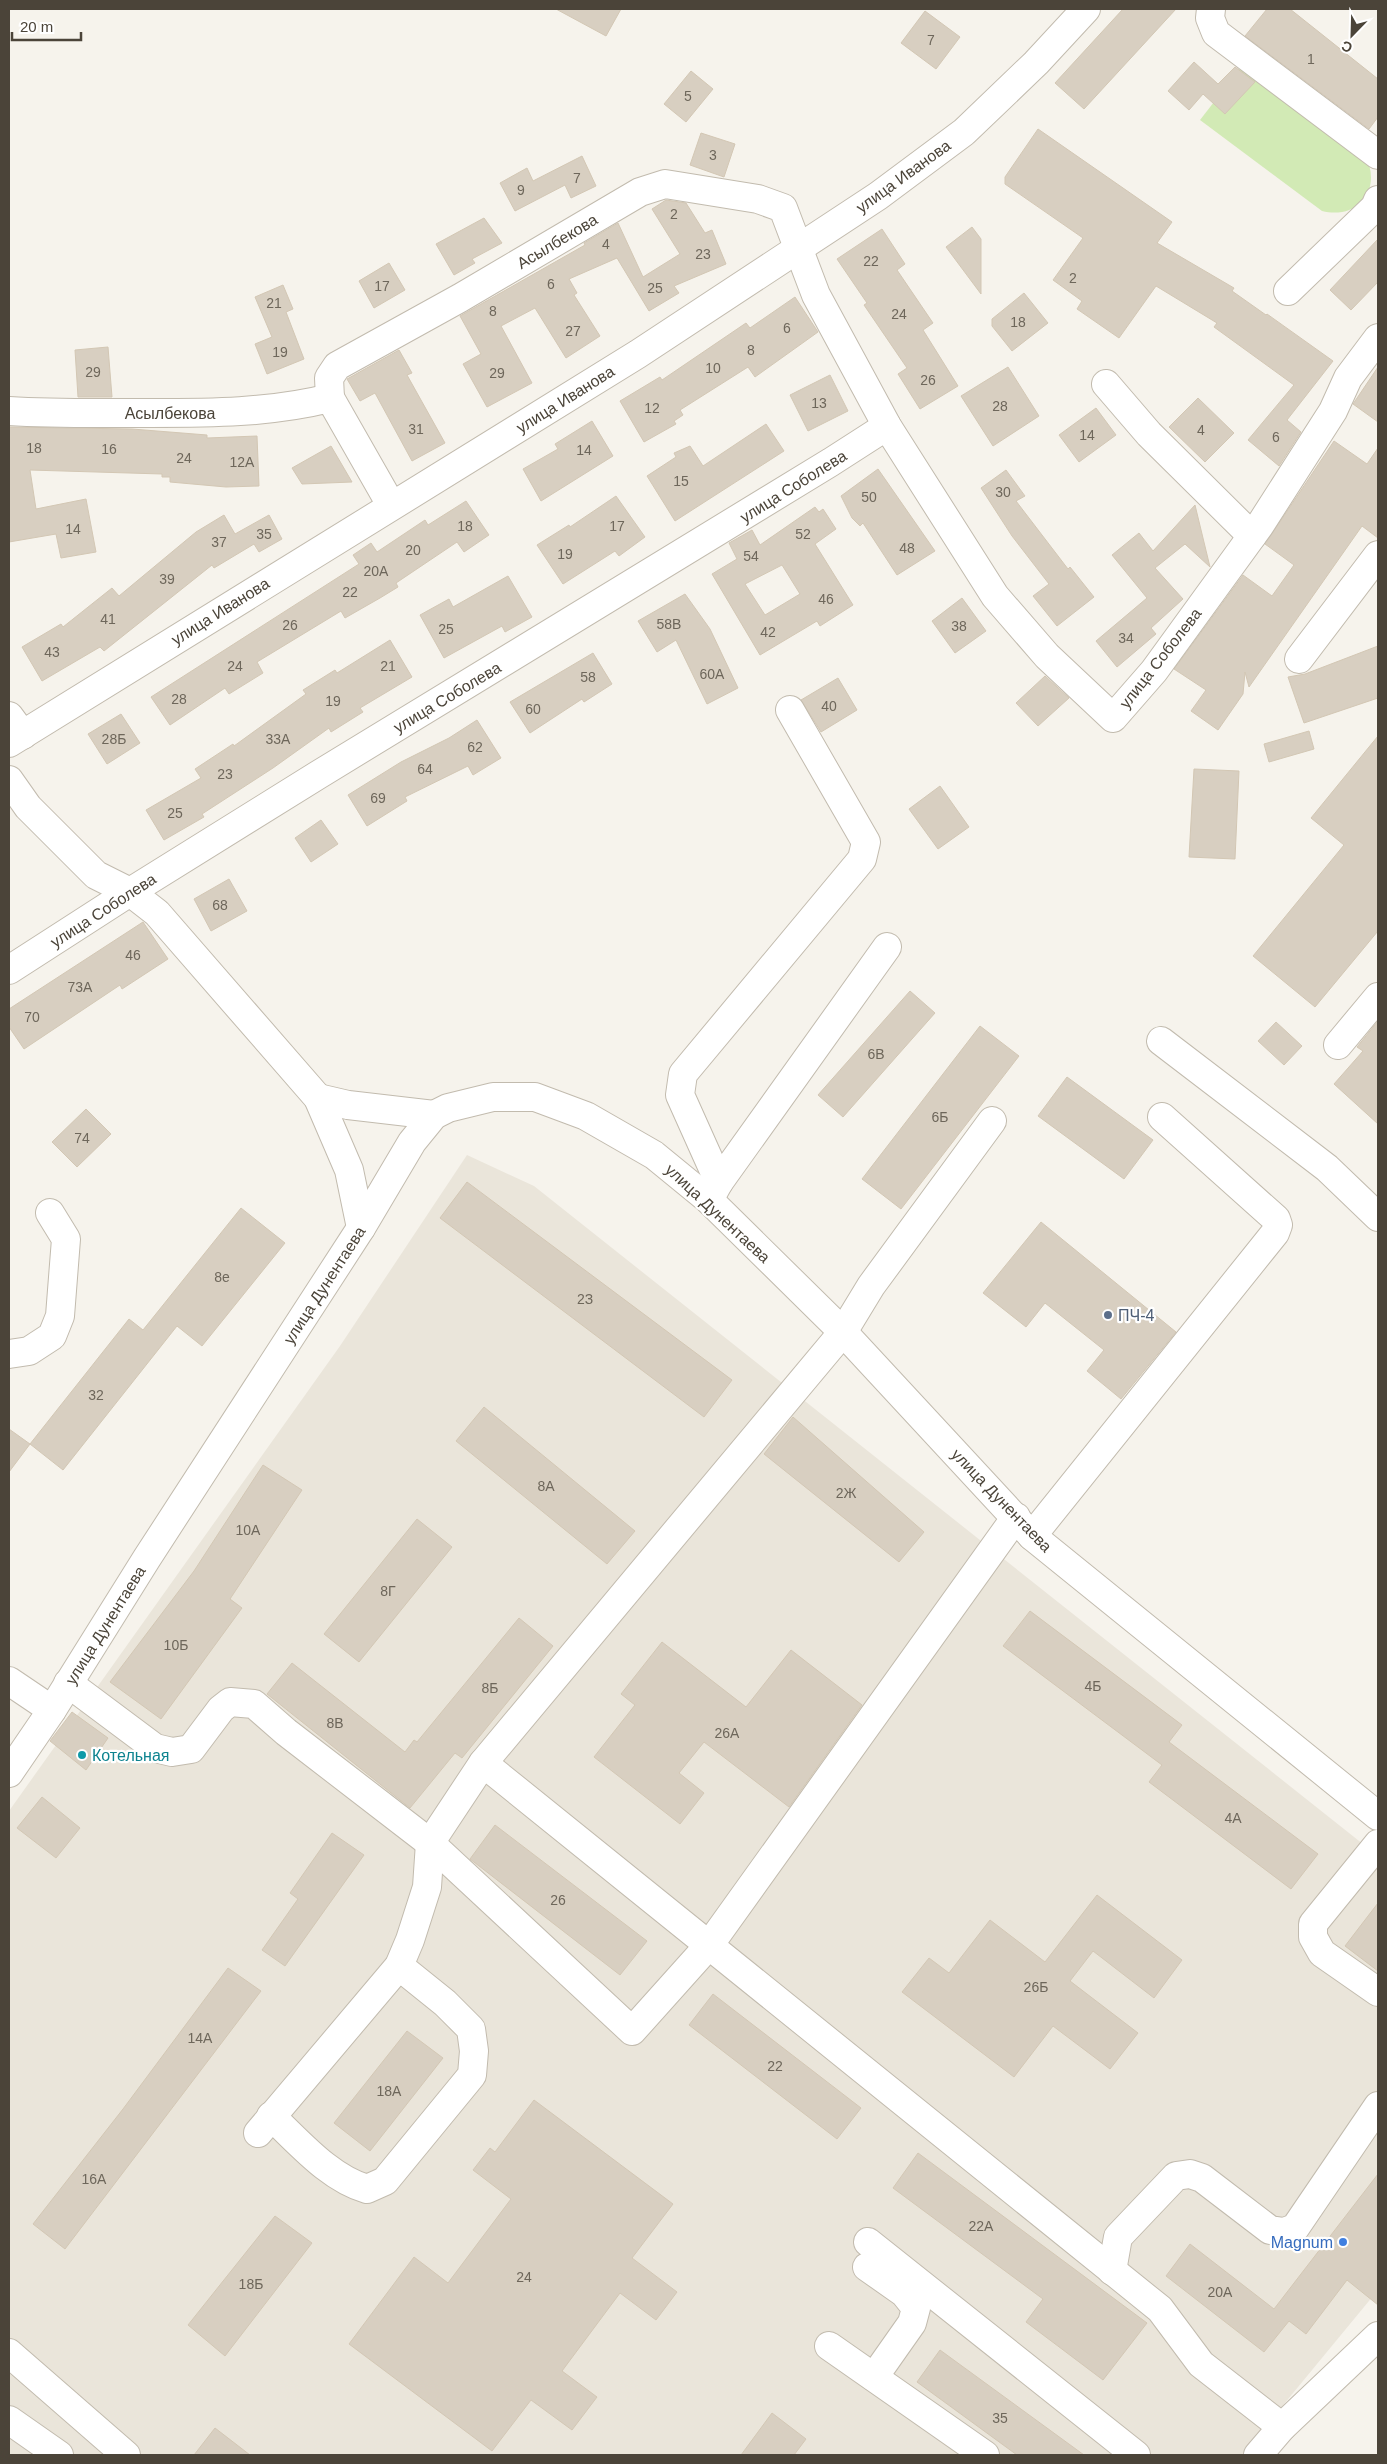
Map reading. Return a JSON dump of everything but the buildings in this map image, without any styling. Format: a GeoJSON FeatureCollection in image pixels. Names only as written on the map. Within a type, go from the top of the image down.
{"type":"FeatureCollection","features":[{"type":"Feature","properties":{"kind":"street","name":"улица Иванова"},"geometry":{"type":"LineString","coordinates":[[13,731],[391,505],[638,354],[878,196],[964,132],[1036,63],[1086,9]]}},
{"type":"Feature","properties":{"kind":"street"},"geometry":{"type":"LineString","coordinates":[[1211,9],[1210,18],[1216,33],[1378,155]]}},
{"type":"Feature","properties":{"kind":"street","name":"Асылбекова"},"geometry":{"type":"LineString","coordinates":[[9,411],[49,414],[233,413],[296,407],[330,398],[329,378],[337,366],[460,298],[640,192],[666,184],[758,199],[784,208],[798,248]]}},
{"type":"Feature","properties":{"kind":"street"},"geometry":{"type":"LineString","coordinates":[[1288,291],[1375,207],[1378,200]]}},
{"type":"Feature","properties":{"kind":"street","name":"улица Соболева"},"geometry":{"type":"LineString","coordinates":[[798,248],[816,295],[887,426],[995,596],[1047,656],[1113,718],[1154,671],[1252,536],[1333,410],[1348,378],[1378,338]]}},
{"type":"Feature","properties":{"kind":"street"},"geometry":{"type":"LineString","coordinates":[[1106,384],[1149,434],[1252,536]]}},
{"type":"Feature","properties":{"kind":"street"},"geometry":{"type":"LineString","coordinates":[[330,398],[391,505]]}},
{"type":"Feature","properties":{"kind":"street","name":"улица Соболева"},"geometry":{"type":"LineString","coordinates":[[9,970],[130,892],[887,426]]}},
{"type":"Feature","properties":{"kind":"street"},"geometry":{"type":"LineString","coordinates":[[1298,659],[1378,555]]}},
{"type":"Feature","properties":{"kind":"street"},"geometry":{"type":"LineString","coordinates":[[714,1191],[680,1095],[683,1074],[862,859],[866,842],[790,710]]}},
{"type":"Feature","properties":{"kind":"street"},"geometry":{"type":"LineString","coordinates":[[9,780],[28,807],[96,875],[130,892],[157,913],[318,1098],[350,1170],[361,1228]]}},
{"type":"Feature","properties":{"kind":"street"},"geometry":{"type":"LineString","coordinates":[[714,1191],[887,947]]}},
{"type":"Feature","properties":{"kind":"street"},"geometry":{"type":"LineString","coordinates":[[1338,1045],[1378,997]]}},
{"type":"Feature","properties":{"kind":"street"},"geometry":{"type":"LineString","coordinates":[[1161,1041],[1327,1168],[1378,1217]]}},
{"type":"Feature","properties":{"kind":"street","name":"улица Дунентаева"},"geometry":{"type":"LineString","coordinates":[[9,1773],[52,1710],[147,1558],[361,1228],[412,1142],[434,1115],[448,1108],[492,1097],[535,1097],[586,1116],[714,1191],[1024,1526],[1378,1816]]}},
{"type":"Feature","properties":{"kind":"street"},"geometry":{"type":"LineString","coordinates":[[318,1098],[348,1105],[434,1115]]}},
{"type":"Feature","properties":{"kind":"street"},"geometry":{"type":"LineString","coordinates":[[68,1683],[155,1748],[164,1751],[181,1752],[190,1749],[221,1709],[230,1702],[254,1704],[286,1732],[430,1843],[632,2031],[710,1944],[1024,1526],[1275,1233],[1278,1225],[1276,1219],[1162,1117]]}},
{"type":"Feature","properties":{"kind":"street"},"geometry":{"type":"LineString","coordinates":[[399,1966],[445,2003],[471,2029],[474,2051],[472,2075],[421,2140],[385,2181],[367,2189],[354,2186],[265,2124],[399,1966],[410,1940],[427,1887],[430,1843],[482,1763],[843,1332],[871,1286],[992,1122]]}},
{"type":"Feature","properties":{"kind":"street"},"geometry":{"type":"LineString","coordinates":[[9,1354],[29,1351],[52,1336],[60,1316],[66,1239],[50,1213]]}},
{"type":"Feature","properties":{"kind":"street"},"geometry":{"type":"LineString","coordinates":[[9,1680],[52,1710]]}},
{"type":"Feature","properties":{"kind":"street"},"geometry":{"type":"LineString","coordinates":[[482,1763],[710,1944],[1160,2309],[1201,2364],[1282,2427]]}},
{"type":"Feature","properties":{"kind":"street"},"geometry":{"type":"LineString","coordinates":[[1378,1844],[1313,1924],[1313,1937],[1322,1953],[1378,1992]]}},
{"type":"Feature","properties":{"kind":"street"},"geometry":{"type":"LineString","coordinates":[[1112,2271],[1118,2237],[1176,2176],[1190,2174],[1202,2178],[1270,2230],[1284,2232],[1294,2228],[1378,2106]]}},
{"type":"Feature","properties":{"kind":"street"},"geometry":{"type":"LineString","coordinates":[[874,2377],[912,2323],[916,2308],[868,2255],[1136,2455]]}},
{"type":"Feature","properties":{"kind":"street"},"geometry":{"type":"LineString","coordinates":[[1258,2455],[1282,2427],[1378,2336]]}},
{"type":"Feature","properties":{"kind":"street"},"geometry":{"type":"LineString","coordinates":[[829,2346],[985,2455]]}},
{"type":"Feature","properties":{"kind":"street"},"geometry":{"type":"LineString","coordinates":[[9,2353],[119,2453]]}},
{"type":"Feature","properties":{"kind":"street"},"geometry":{"type":"LineString","coordinates":[[9,2420],[58,2455]]}},
{"type":"Feature","properties":{"kind":"shaded area"},"geometry":{"type":"Polygon","coordinates":[[[467,1155],[534,1186],[1378,1856],[1378,2290],[1242,2455],[9,2455],[9,1811],[340,1346],[467,1155]]]}},
{"type":"Feature","properties":{"kind":"green space"},"geometry":{"type":"Polygon","coordinates":[[[1245,62],[1365,155],[1370,168],[1371,179],[1369,190],[1364,199],[1356,206],[1346,211],[1335,213],[1322,211],[1200,120],[1245,62]]]}},
{"type":"Feature","properties":{"kind":"place","name":"ПЧ-4"},"geometry":{"type":"Point","coordinates":[1108,1315]}},
{"type":"Feature","properties":{"kind":"place","name":"Котельная"},"geometry":{"type":"Point","coordinates":[82,1755]}},
{"type":"Feature","properties":{"kind":"place","name":"Magnum"},"geometry":{"type":"Point","coordinates":[1343,2242]}}]}
